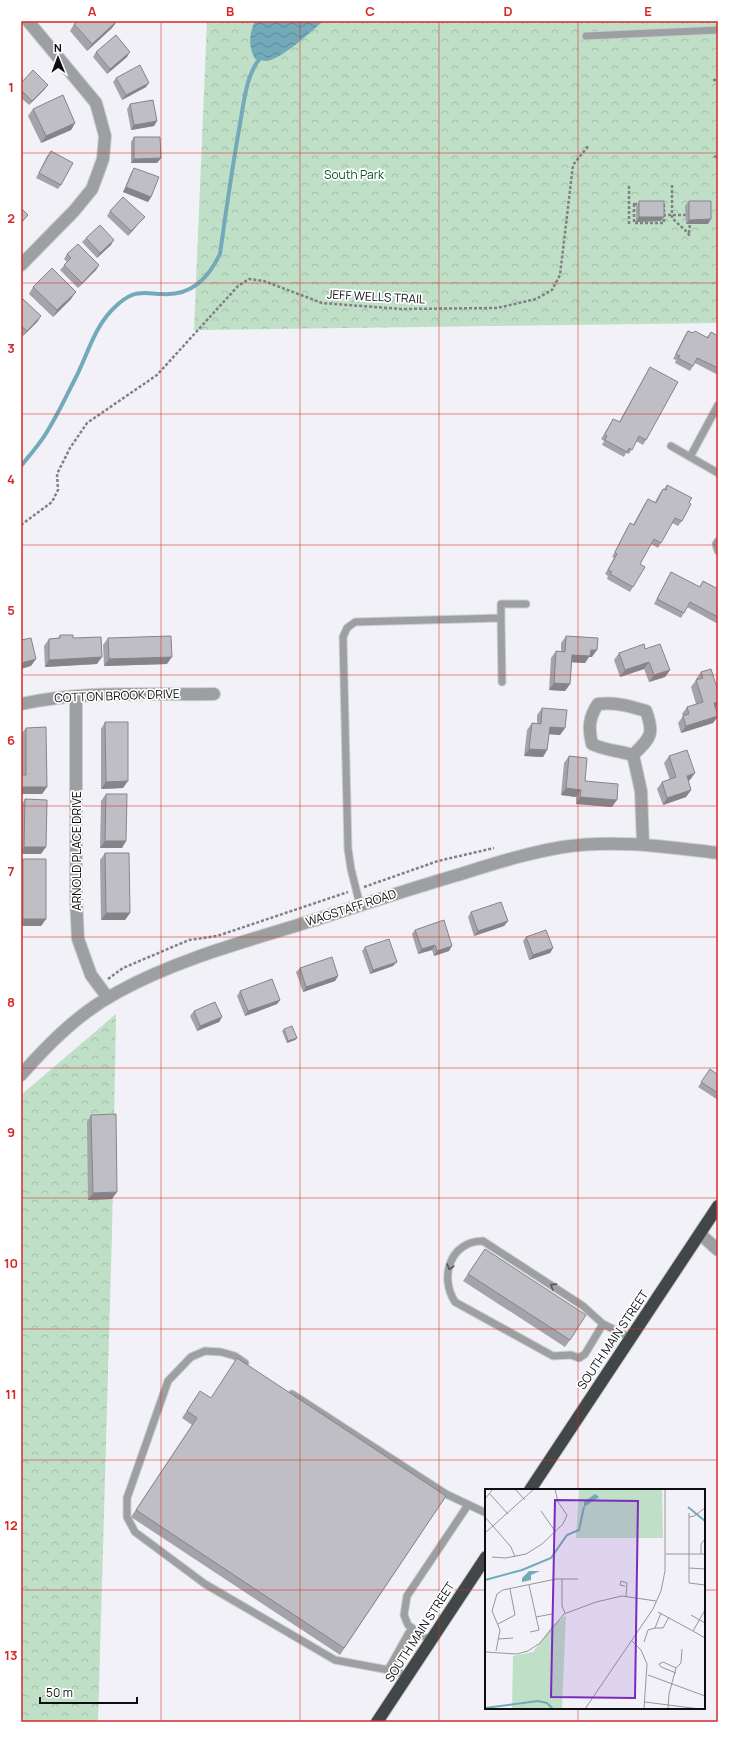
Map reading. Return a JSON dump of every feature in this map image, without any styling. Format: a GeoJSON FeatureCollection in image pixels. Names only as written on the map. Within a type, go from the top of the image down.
{"type":"FeatureCollection","features":[{"type":"Feature","properties":{"kind":"highway","name":"SOUTH MAIN STREET"},"geometry":{"type":"LineString","coordinates":[[531,1489],[718,1206]]}},
{"type":"Feature","properties":{"kind":"highway","name":"SOUTH MAIN STREET"},"geometry":{"type":"LineString","coordinates":[[377,1722],[485,1558]]}},
{"type":"Feature","properties":{"kind":"street"},"geometry":{"type":"LineString","coordinates":[[21,265],[74,211],[92,189],[103,159],[105,136],[96,103],[28,21]]}},
{"type":"Feature","properties":{"kind":"street","name":"COTTON BROOK DRIVE"},"geometry":{"type":"LineString","coordinates":[[21,704],[52,698],[76,696],[214,694]]}},
{"type":"Feature","properties":{"kind":"street","name":"ARNOLD PLACE DRIVE"},"geometry":{"type":"LineString","coordinates":[[76,696],[76,899],[78,939],[91,974],[108,998]]}},
{"type":"Feature","properties":{"kind":"street"},"geometry":{"type":"LineString","coordinates":[[609,703],[629,705],[646,711],[651,725],[649,740],[633,755],[617,750],[602,749],[592,744],[589,734],[591,714],[598,704],[609,703]]}},
{"type":"Feature","properties":{"kind":"street"},"geometry":{"type":"LineString","coordinates":[[633,755],[641,791],[643,844]]}},
{"type":"Feature","properties":{"kind":"street","name":"WAGSTAFF ROAD"},"geometry":{"type":"LineString","coordinates":[[21,1075],[40,1053],[74,1022],[108,998],[152,974],[360,905],[511,858],[564,847],[643,844],[718,853]]}},
{"type":"Feature","properties":{"kind":"street"},"geometry":{"type":"LineString","coordinates":[[700,1234],[718,1250]]}},
{"type":"Feature","properties":{"kind":"lane"},"geometry":{"type":"LineString","coordinates":[[586,36],[718,30]]}},
{"type":"Feature","properties":{"kind":"lane"},"geometry":{"type":"LineString","coordinates":[[690,457],[718,405]]}},
{"type":"Feature","properties":{"kind":"lane"},"geometry":{"type":"LineString","coordinates":[[671,446],[718,472]]}},
{"type":"Feature","properties":{"kind":"lane"},"geometry":{"type":"LineString","coordinates":[[718,541],[716,544],[718,551]]}},
{"type":"Feature","properties":{"kind":"lane"},"geometry":{"type":"LineString","coordinates":[[502,682],[501,604],[526,604]]}},
{"type":"Feature","properties":{"kind":"lane"},"geometry":{"type":"LineString","coordinates":[[360,905],[351,869],[348,849],[343,637],[347,628],[355,622],[501,618]]}},
{"type":"Feature","properties":{"kind":"lane"},"geometry":{"type":"LineString","coordinates":[[603,1324],[585,1354],[579,1358],[571,1355],[553,1356],[455,1302],[448,1292],[448,1267],[455,1255],[464,1245],[474,1241],[483,1240],[585,1308],[603,1324],[631,1338]]}},
{"type":"Feature","properties":{"kind":"lane"},"geometry":{"type":"LineString","coordinates":[[254,1369],[235,1356],[221,1352],[205,1351],[191,1357],[168,1381],[127,1498],[127,1517],[135,1532],[205,1584],[289,1634],[335,1660],[388,1670],[407,1676]]}},
{"type":"Feature","properties":{"kind":"lane"},"geometry":{"type":"LineString","coordinates":[[287,1391],[446,1494],[485,1513]]}},
{"type":"Feature","properties":{"kind":"lane"},"geometry":{"type":"LineString","coordinates":[[430,1641],[411,1629],[408,1625],[404,1615],[407,1596],[468,1505]]}},
{"type":"Feature","properties":{"kind":"lane"},"geometry":{"type":"LineString","coordinates":[[388,1670],[411,1629]]}},
{"type":"Feature","properties":{"kind":"path"},"geometry":{"type":"LineString","coordinates":[[713,80],[718,80]]}},
{"type":"Feature","properties":{"kind":"path","name":"JEFF WELLS TRAIL"},"geometry":{"type":"LineString","coordinates":[[21,524],[52,502],[58,490],[57,474],[70,448],[87,423],[157,375],[238,286],[249,279],[264,281],[322,303],[401,309],[497,308],[536,299],[552,290],[560,275],[573,165],[589,145]]}},
{"type":"Feature","properties":{"kind":"path"},"geometry":{"type":"LineString","coordinates":[[714,156],[718,158]]}},
{"type":"Feature","properties":{"kind":"path"},"geometry":{"type":"LineString","coordinates":[[672,185],[672,218],[688,233],[690,237]]}},
{"type":"Feature","properties":{"kind":"path"},"geometry":{"type":"LineString","coordinates":[[629,186],[629,225]]}},
{"type":"Feature","properties":{"kind":"path"},"geometry":{"type":"LineString","coordinates":[[634,204],[664,204],[664,223],[634,223],[635,216],[634,204]]}},
{"type":"Feature","properties":{"kind":"path"},"geometry":{"type":"LineString","coordinates":[[663,215],[686,214]]}},
{"type":"Feature","properties":{"kind":"path"},"geometry":{"type":"LineString","coordinates":[[629,217],[635,216]]}},
{"type":"Feature","properties":{"kind":"path"},"geometry":{"type":"LineString","coordinates":[[688,233],[690,224]]}},
{"type":"Feature","properties":{"kind":"path"},"geometry":{"type":"LineString","coordinates":[[372,884],[438,861],[494,848]]}},
{"type":"Feature","properties":{"kind":"path"},"geometry":{"type":"LineString","coordinates":[[113,975],[123,968],[189,940],[217,936],[346,893]]}},
{"type":"Feature","properties":{"kind":"green space","name":"South Park"},"geometry":{"type":"Polygon","coordinates":[[[207,21],[718,21],[718,323],[194,330],[207,21]]]}},
{"type":"Feature","properties":{"kind":"green space"},"geometry":{"type":"Polygon","coordinates":[[[116,1014],[112,1232],[98,1722],[21,1722],[21,1095],[116,1014]]]}},
{"type":"Feature","properties":{"kind":"water"},"geometry":{"type":"Polygon","coordinates":[[[255,21],[323,21],[304,38],[281,55],[267,61],[255,59],[251,49],[251,31],[255,21]]]}},
{"type":"Feature","properties":{"kind":"building"},"geometry":{"type":"Polygon","coordinates":[[[78,21],[117,21],[92,44],[74,24],[78,21]]]}},
{"type":"Feature","properties":{"kind":"building"},"geometry":{"type":"Polygon","coordinates":[[[116,35],[130,52],[110,69],[96,52],[116,35]]]}},
{"type":"Feature","properties":{"kind":"building"},"geometry":{"type":"Polygon","coordinates":[[[140,65],[149,83],[126,95],[116,78],[140,65]]]}},
{"type":"Feature","properties":{"kind":"building"},"geometry":{"type":"Polygon","coordinates":[[[33,70],[48,85],[32,101],[21,90],[21,83],[33,70]]]}},
{"type":"Feature","properties":{"kind":"building"},"geometry":{"type":"Polygon","coordinates":[[[63,95],[75,123],[46,136],[33,109],[63,95]]]}},
{"type":"Feature","properties":{"kind":"building"},"geometry":{"type":"Polygon","coordinates":[[[153,100],[157,121],[134,125],[130,104],[153,100]]]}},
{"type":"Feature","properties":{"kind":"building"},"geometry":{"type":"Polygon","coordinates":[[[134,137],[160,137],[161,158],[134,159],[134,137]]]}},
{"type":"Feature","properties":{"kind":"building"},"geometry":{"type":"Polygon","coordinates":[[[51,151],[73,163],[61,185],[39,173],[51,151]]]}},
{"type":"Feature","properties":{"kind":"building"},"geometry":{"type":"Polygon","coordinates":[[[134,168],[159,177],[151,197],[126,187],[134,168]]]}},
{"type":"Feature","properties":{"kind":"building"},"geometry":{"type":"Polygon","coordinates":[[[123,197],[145,217],[131,231],[110,211],[123,197]]]}},
{"type":"Feature","properties":{"kind":"building"},"geometry":{"type":"Polygon","coordinates":[[[639,201],[664,201],[664,217],[639,217],[639,201]]]}},
{"type":"Feature","properties":{"kind":"building"},"geometry":{"type":"Polygon","coordinates":[[[689,201],[711,201],[711,219],[689,220],[689,201]]]}},
{"type":"Feature","properties":{"kind":"building"},"geometry":{"type":"Polygon","coordinates":[[[21,208],[28,215],[21,223],[21,208]]]}},
{"type":"Feature","properties":{"kind":"building"},"geometry":{"type":"Polygon","coordinates":[[[100,225],[114,240],[100,253],[86,238],[100,225]]]}},
{"type":"Feature","properties":{"kind":"building"},"geometry":{"type":"Polygon","coordinates":[[[78,244],[99,265],[82,283],[64,265],[71,258],[67,254],[78,244]]]}},
{"type":"Feature","properties":{"kind":"building"},"geometry":{"type":"Polygon","coordinates":[[[52,268],[76,292],[57,310],[33,287],[52,268]]]}},
{"type":"Feature","properties":{"kind":"building"},"geometry":{"type":"Polygon","coordinates":[[[23,299],[41,316],[27,331],[21,326],[21,301],[23,299]]]}},
{"type":"Feature","properties":{"kind":"building"},"geometry":{"type":"Polygon","coordinates":[[[688,331],[693,333],[695,331],[708,338],[711,332],[718,336],[718,368],[697,358],[693,366],[678,358],[680,356],[676,354],[688,331]]]}},
{"type":"Feature","properties":{"kind":"building"},"geometry":{"type":"Polygon","coordinates":[[[650,367],[678,382],[646,440],[639,436],[632,450],[629,448],[627,452],[605,440],[607,436],[605,434],[613,419],[620,422],[650,367]]]}},
{"type":"Feature","properties":{"kind":"building"},"geometry":{"type":"Polygon","coordinates":[[[667,485],[692,498],[689,502],[691,504],[682,521],[675,518],[661,543],[654,539],[640,564],[645,567],[633,587],[610,574],[612,572],[608,570],[617,554],[615,552],[630,523],[634,525],[648,499],[656,503],[663,489],[666,490],[667,485]]]}},
{"type":"Feature","properties":{"kind":"building"},"geometry":{"type":"Polygon","coordinates":[[[671,572],[700,587],[703,581],[718,589],[718,617],[690,602],[684,613],[657,599],[671,572]]]}},
{"type":"Feature","properties":{"kind":"building"},"geometry":{"type":"Polygon","coordinates":[[[60,635],[73,635],[73,638],[101,637],[102,657],[49,660],[49,639],[60,638],[60,635]]]}},
{"type":"Feature","properties":{"kind":"building"},"geometry":{"type":"Polygon","coordinates":[[[171,636],[172,657],[109,659],[108,638],[171,636]]]}},
{"type":"Feature","properties":{"kind":"building"},"geometry":{"type":"Polygon","coordinates":[[[566,636],[598,638],[597,650],[591,650],[590,656],[572,655],[570,684],[554,683],[556,651],[565,652],[566,636]]]}},
{"type":"Feature","properties":{"kind":"building"},"geometry":{"type":"Polygon","coordinates":[[[31,638],[36,659],[21,663],[21,640],[31,638]]]}},
{"type":"Feature","properties":{"kind":"building"},"geometry":{"type":"Polygon","coordinates":[[[644,644],[645,649],[660,644],[670,670],[654,675],[649,662],[625,670],[619,653],[644,644]]]}},
{"type":"Feature","properties":{"kind":"building"},"geometry":{"type":"Polygon","coordinates":[[[711,669],[718,691],[718,702],[714,703],[718,716],[686,726],[683,716],[689,714],[687,707],[703,702],[696,680],[703,678],[701,672],[711,669]]]}},
{"type":"Feature","properties":{"kind":"building"},"geometry":{"type":"Polygon","coordinates":[[[542,708],[567,710],[565,728],[550,727],[547,750],[529,749],[532,723],[541,724],[542,708]]]}},
{"type":"Feature","properties":{"kind":"building"},"geometry":{"type":"Polygon","coordinates":[[[105,722],[128,722],[128,781],[106,782],[105,722]]]}},
{"type":"Feature","properties":{"kind":"building"},"geometry":{"type":"Polygon","coordinates":[[[46,727],[47,787],[21,787],[21,775],[26,775],[26,728],[46,727]]]}},
{"type":"Feature","properties":{"kind":"building"},"geometry":{"type":"Polygon","coordinates":[[[687,750],[695,773],[687,776],[691,790],[667,798],[662,782],[676,777],[669,756],[687,750]]]}},
{"type":"Feature","properties":{"kind":"building"},"geometry":{"type":"Polygon","coordinates":[[[569,756],[587,758],[585,781],[618,784],[617,800],[580,797],[581,790],[566,788],[569,756]]]}},
{"type":"Feature","properties":{"kind":"building"},"geometry":{"type":"Polygon","coordinates":[[[106,794],[127,794],[126,841],[105,841],[106,794]]]}},
{"type":"Feature","properties":{"kind":"building"},"geometry":{"type":"Polygon","coordinates":[[[25,799],[47,800],[46,847],[24,847],[25,799]]]}},
{"type":"Feature","properties":{"kind":"building"},"geometry":{"type":"Polygon","coordinates":[[[105,853],[129,853],[130,913],[106,913],[105,853]]]}},
{"type":"Feature","properties":{"kind":"building"},"geometry":{"type":"Polygon","coordinates":[[[23,859],[46,859],[46,919],[23,919],[23,859]]]}},
{"type":"Feature","properties":{"kind":"building"},"geometry":{"type":"Polygon","coordinates":[[[501,902],[508,921],[478,931],[471,912],[501,902]]]}},
{"type":"Feature","properties":{"kind":"building"},"geometry":{"type":"Polygon","coordinates":[[[444,920],[452,946],[437,951],[435,945],[422,949],[415,930],[444,920]]]}},
{"type":"Feature","properties":{"kind":"building"},"geometry":{"type":"Polygon","coordinates":[[[546,930],[553,948],[533,955],[526,937],[546,930]]]}},
{"type":"Feature","properties":{"kind":"building"},"geometry":{"type":"Polygon","coordinates":[[[389,939],[397,962],[373,970],[365,947],[389,939]]]}},
{"type":"Feature","properties":{"kind":"building"},"geometry":{"type":"Polygon","coordinates":[[[332,957],[338,976],[306,987],[300,968],[332,957]]]}},
{"type":"Feature","properties":{"kind":"building"},"geometry":{"type":"Polygon","coordinates":[[[272,979],[280,1000],[248,1011],[240,991],[272,979]]]}},
{"type":"Feature","properties":{"kind":"building"},"geometry":{"type":"Polygon","coordinates":[[[215,1002],[222,1017],[200,1026],[194,1011],[215,1002]]]}},
{"type":"Feature","properties":{"kind":"building"},"geometry":{"type":"Polygon","coordinates":[[[292,1026],[297,1038],[288,1041],[284,1029],[292,1026]]]}},
{"type":"Feature","properties":{"kind":"building"},"geometry":{"type":"Polygon","coordinates":[[[710,1069],[718,1075],[718,1093],[701,1082],[710,1069]]]}},
{"type":"Feature","properties":{"kind":"building"},"geometry":{"type":"Polygon","coordinates":[[[116,1114],[117,1192],[93,1193],[91,1115],[116,1114]]]}},
{"type":"Feature","properties":{"kind":"building"},"geometry":{"type":"Polygon","coordinates":[[[485,1249],[586,1315],[570,1340],[468,1274],[485,1249]]]}},
{"type":"Feature","properties":{"kind":"building"},"geometry":{"type":"Polygon","coordinates":[[[237,1358],[446,1496],[344,1648],[136,1510],[197,1418],[187,1411],[200,1391],[211,1398],[237,1358]]]}},
{"type":"Feature","properties":{"kind":"waterway"},"geometry":{"type":"LineString","coordinates":[[21,466],[49,429],[79,372],[96,332],[115,307],[125,299],[136,294],[172,294],[190,289],[204,278],[215,263],[220,254],[246,88],[252,71],[262,56]]}}]}
